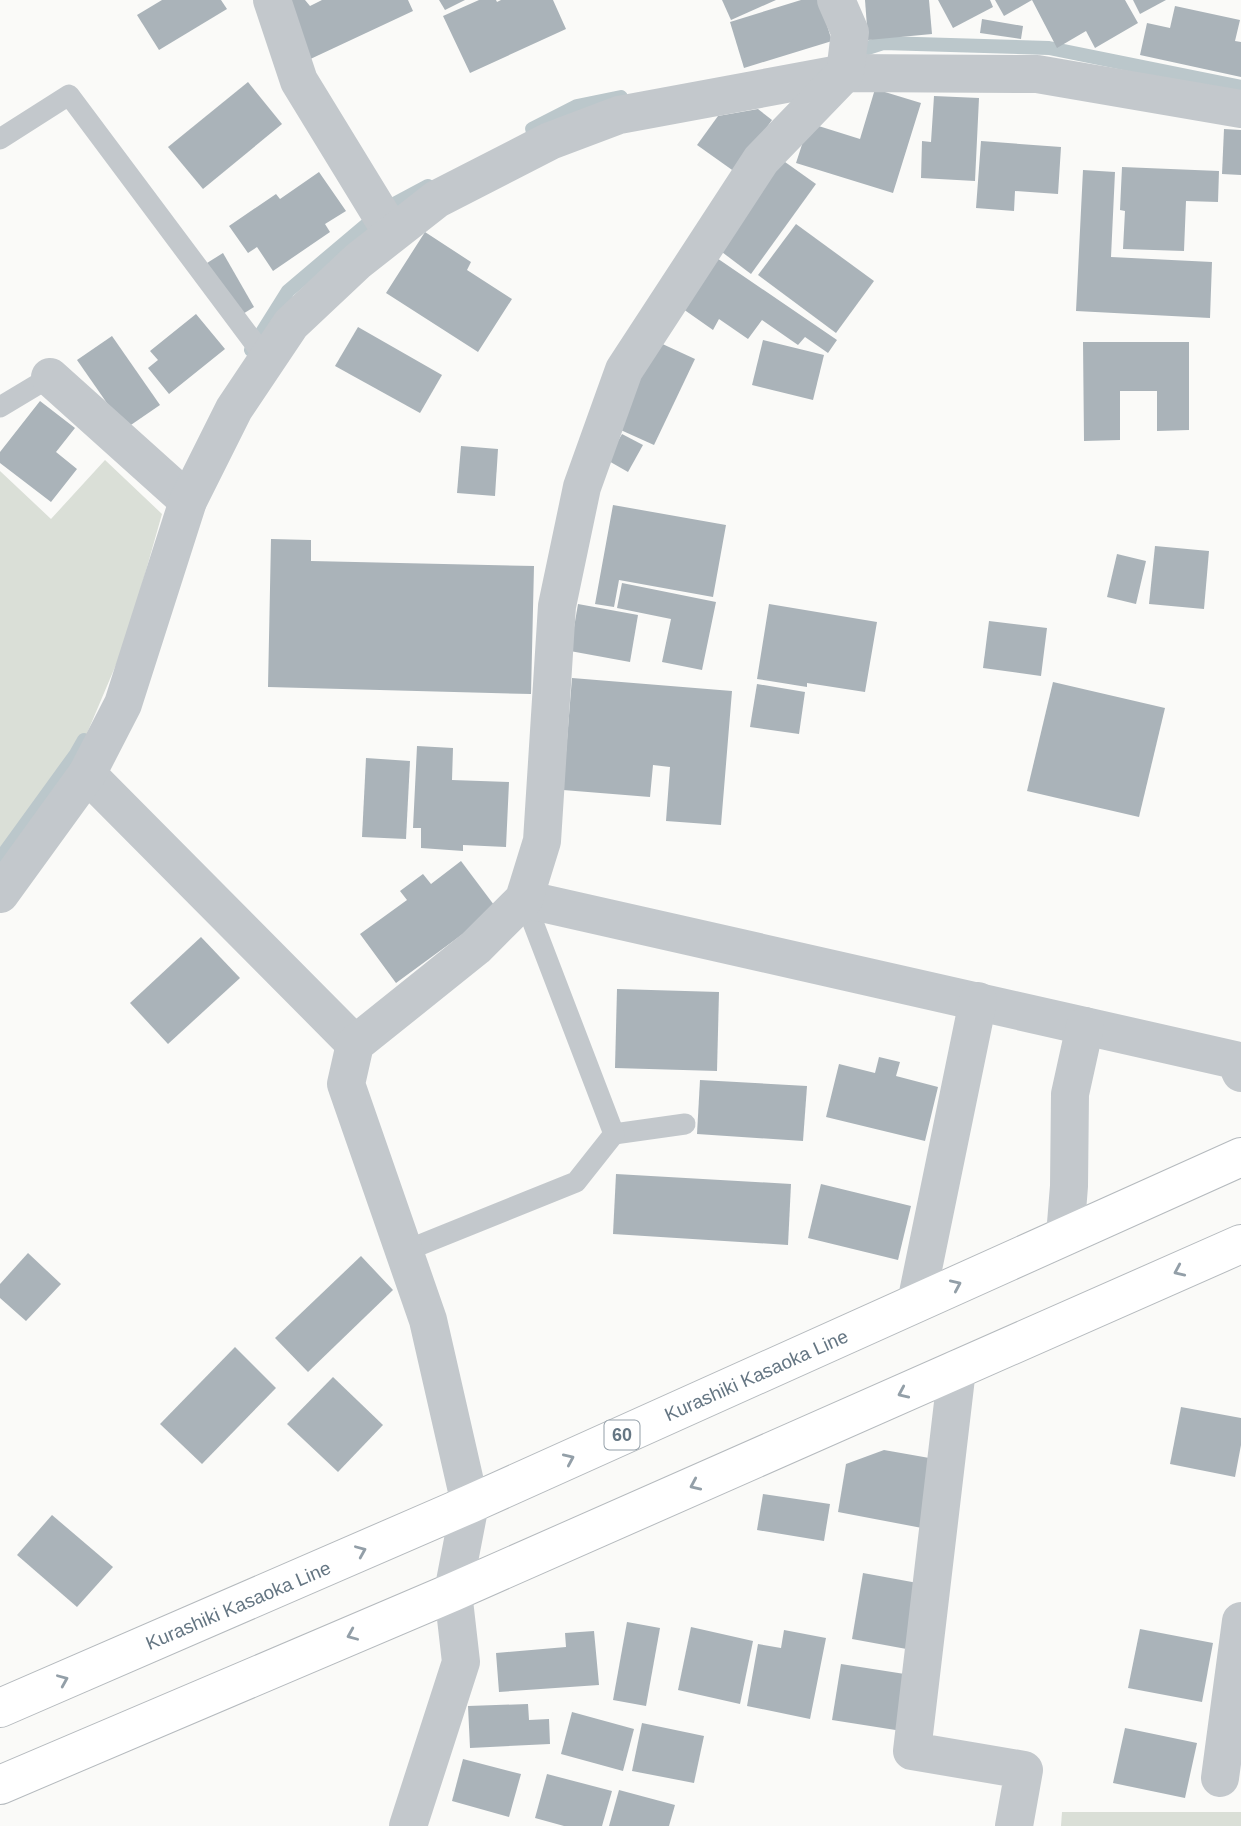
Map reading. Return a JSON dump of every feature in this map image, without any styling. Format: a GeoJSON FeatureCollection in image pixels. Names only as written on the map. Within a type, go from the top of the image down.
{"type":"FeatureCollection","features":[{"type":"Feature","properties":{"kind":"main road","name":"Kurashiki Kasaoka Line"},"geometry":{"type":"LineString","coordinates":[[0,1707],[470,1504],[1241,1157]]}},
{"type":"Feature","properties":{"kind":"main road"},"geometry":{"type":"LineString","coordinates":[[0,1785],[453,1592],[1241,1244]]}},
{"type":"Feature","properties":{"kind":"street"},"geometry":{"type":"LineString","coordinates":[[272,0],[299,82],[392,233]]}},
{"type":"Feature","properties":{"kind":"street"},"geometry":{"type":"LineString","coordinates":[[408,1826],[461,1662],[453,1592],[470,1504],[428,1320],[346,1084],[355,1044],[476,947],[524,899],[542,841],[557,606],[582,487],[624,370],[761,160],[845,73],[850,32],[835,0]]}},
{"type":"Feature","properties":{"kind":"street"},"geometry":{"type":"LineString","coordinates":[[0,894],[87,774],[123,704],[188,501],[234,410],[290,324],[358,261],[437,199],[550,141],[620,115],[845,73],[1037,74],[1241,109]]}},
{"type":"Feature","properties":{"kind":"street"},"geometry":{"type":"LineString","coordinates":[[50,377],[188,501]]}},
{"type":"Feature","properties":{"kind":"street"},"geometry":{"type":"LineString","coordinates":[[87,774],[355,1044]]}},
{"type":"Feature","properties":{"kind":"street"},"geometry":{"type":"LineString","coordinates":[[524,899],[1235,1060],[1241,1073]]}},
{"type":"Feature","properties":{"kind":"street"},"geometry":{"type":"LineString","coordinates":[[916,1303],[978,1001]]}},
{"type":"Feature","properties":{"kind":"street"},"geometry":{"type":"LineString","coordinates":[[1065,1236],[1070,1094],[1085,1026]]}},
{"type":"Feature","properties":{"kind":"street"},"geometry":{"type":"LineString","coordinates":[[957,1369],[912,1751],[1024,1770],[1013,1826]]}},
{"type":"Feature","properties":{"kind":"street"},"geometry":{"type":"LineString","coordinates":[[1220,1778],[1241,1621]]}},
{"type":"Feature","properties":{"kind":"lane"},"geometry":{"type":"LineString","coordinates":[[0,139],[69,95],[267,360]]}},
{"type":"Feature","properties":{"kind":"lane"},"geometry":{"type":"LineString","coordinates":[[0,407],[50,377]]}},
{"type":"Feature","properties":{"kind":"lane"},"geometry":{"type":"LineString","coordinates":[[524,899],[614,1134]]}},
{"type":"Feature","properties":{"kind":"lane"},"geometry":{"type":"LineString","coordinates":[[405,1251],[576,1182],[614,1134],[685,1124]]}},
{"type":"Feature","properties":{"kind":"shaded area"},"geometry":{"type":"Polygon","coordinates":[[[105,460],[162,514],[126,641],[85,738],[0,864],[0,471],[51,519],[105,460]]]}},
{"type":"Feature","properties":{"kind":"shaded area"},"geometry":{"type":"Polygon","coordinates":[[[1062,1812],[1241,1812],[1241,1826],[1061,1826],[1062,1812]]]}},
{"type":"Feature","properties":{"kind":"building"},"geometry":{"type":"Polygon","coordinates":[[[162,0],[221,0],[227,9],[159,50],[137,15],[162,0]]]}},
{"type":"Feature","properties":{"kind":"building"},"geometry":{"type":"Polygon","coordinates":[[[274,0],[305,0],[310,6],[322,0],[408,0],[413,11],[304,62],[274,0]]]}},
{"type":"Feature","properties":{"kind":"building"},"geometry":{"type":"Polygon","coordinates":[[[439,0],[465,0],[445,10],[439,0]]]}},
{"type":"Feature","properties":{"kind":"building"},"geometry":{"type":"Polygon","coordinates":[[[479,0],[553,0],[566,29],[470,73],[443,16],[479,0]]]}},
{"type":"Feature","properties":{"kind":"building"},"geometry":{"type":"Polygon","coordinates":[[[722,0],[776,0],[731,20],[722,0]]]}},
{"type":"Feature","properties":{"kind":"building"},"geometry":{"type":"Polygon","coordinates":[[[801,0],[819,0],[832,41],[744,68],[730,22],[801,0]]]}},
{"type":"Feature","properties":{"kind":"building"},"geometry":{"type":"Polygon","coordinates":[[[865,0],[929,0],[932,34],[868,40],[865,0]]]}},
{"type":"Feature","properties":{"kind":"building"},"geometry":{"type":"Polygon","coordinates":[[[938,0],[990,0],[993,7],[953,28],[938,0]]]}},
{"type":"Feature","properties":{"kind":"building"},"geometry":{"type":"Polygon","coordinates":[[[995,0],[1032,0],[1004,16],[995,0]]]}},
{"type":"Feature","properties":{"kind":"building"},"geometry":{"type":"Polygon","coordinates":[[[1032,0],[1125,0],[1138,23],[1095,48],[1086,31],[1057,48],[1032,0]]]}},
{"type":"Feature","properties":{"kind":"building"},"geometry":{"type":"Polygon","coordinates":[[[1133,0],[1166,0],[1140,14],[1133,0]]]}},
{"type":"Feature","properties":{"kind":"building"},"geometry":{"type":"Polygon","coordinates":[[[1175,6],[1240,20],[1235,41],[1241,42],[1241,77],[1140,55],[1147,23],[1170,28],[1175,6]]]}},
{"type":"Feature","properties":{"kind":"building"},"geometry":{"type":"Polygon","coordinates":[[[982,19],[1023,26],[1021,39],[980,33],[982,19]]]}},
{"type":"Feature","properties":{"kind":"building"},"geometry":{"type":"Polygon","coordinates":[[[248,82],[282,124],[203,189],[168,147],[248,82]]]}},
{"type":"Feature","properties":{"kind":"building"},"geometry":{"type":"Polygon","coordinates":[[[875,89],[921,103],[893,193],[796,163],[809,123],[860,139],[875,89]]]}},
{"type":"Feature","properties":{"kind":"building"},"geometry":{"type":"Polygon","coordinates":[[[934,96],[979,98],[975,181],[921,178],[922,141],[931,142],[934,96]]]}},
{"type":"Feature","properties":{"kind":"building"},"geometry":{"type":"Polygon","coordinates":[[[758,109],[772,120],[735,172],[697,145],[718,116],[758,109]]]}},
{"type":"Feature","properties":{"kind":"building"},"geometry":{"type":"Polygon","coordinates":[[[1224,129],[1241,130],[1241,175],[1222,174],[1224,129]]]}},
{"type":"Feature","properties":{"kind":"building"},"geometry":{"type":"Polygon","coordinates":[[[981,141],[1061,147],[1058,194],[1015,191],[1014,211],[976,208],[981,141]]]}},
{"type":"Feature","properties":{"kind":"building"},"geometry":{"type":"Polygon","coordinates":[[[778,157],[816,184],[751,274],[714,246],[778,157]]]}},
{"type":"Feature","properties":{"kind":"building"},"geometry":{"type":"Polygon","coordinates":[[[1122,167],[1219,171],[1218,202],[1186,201],[1184,251],[1123,249],[1125,211],[1120,210],[1122,167]]]}},
{"type":"Feature","properties":{"kind":"building"},"geometry":{"type":"Polygon","coordinates":[[[1083,170],[1115,172],[1111,257],[1212,262],[1210,318],[1076,311],[1083,170]]]}},
{"type":"Feature","properties":{"kind":"building"},"geometry":{"type":"Polygon","coordinates":[[[319,172],[346,211],[325,224],[330,232],[273,271],[257,247],[248,253],[229,226],[276,194],[280,199],[319,172]]]}},
{"type":"Feature","properties":{"kind":"building"},"geometry":{"type":"Polygon","coordinates":[[[796,224],[874,281],[836,333],[758,275],[796,224]]]}},
{"type":"Feature","properties":{"kind":"building"},"geometry":{"type":"Polygon","coordinates":[[[425,232],[471,262],[467,270],[512,299],[478,352],[386,293],[425,232]]]}},
{"type":"Feature","properties":{"kind":"building"},"geometry":{"type":"Polygon","coordinates":[[[223,253],[254,307],[238,317],[207,263],[223,253]]]}},
{"type":"Feature","properties":{"kind":"building"},"geometry":{"type":"Polygon","coordinates":[[[711,254],[837,340],[828,353],[805,337],[798,345],[762,320],[748,339],[719,319],[713,330],[676,304],[711,254]]]}},
{"type":"Feature","properties":{"kind":"building"},"geometry":{"type":"Polygon","coordinates":[[[196,314],[225,349],[169,394],[148,368],[158,360],[150,351],[196,314]]]}},
{"type":"Feature","properties":{"kind":"building"},"geometry":{"type":"Polygon","coordinates":[[[358,327],[442,375],[420,413],[335,366],[358,327]]]}},
{"type":"Feature","properties":{"kind":"building"},"geometry":{"type":"Polygon","coordinates":[[[112,336],[160,405],[125,429],[77,360],[112,336]]]}},
{"type":"Feature","properties":{"kind":"building"},"geometry":{"type":"Polygon","coordinates":[[[763,340],[824,355],[813,400],[752,385],[763,340]]]}},
{"type":"Feature","properties":{"kind":"building"},"geometry":{"type":"Polygon","coordinates":[[[656,341],[695,359],[654,445],[614,427],[656,341]]]}},
{"type":"Feature","properties":{"kind":"building"},"geometry":{"type":"Polygon","coordinates":[[[1083,342],[1189,342],[1189,430],[1157,431],[1157,391],[1120,391],[1120,440],[1084,441],[1083,342]]]}},
{"type":"Feature","properties":{"kind":"building"},"geometry":{"type":"Polygon","coordinates":[[[40,401],[75,428],[56,452],[77,469],[51,502],[0,463],[0,452],[40,401]]]}},
{"type":"Feature","properties":{"kind":"building"},"geometry":{"type":"Polygon","coordinates":[[[622,434],[643,445],[628,472],[607,460],[622,434]]]}},
{"type":"Feature","properties":{"kind":"building"},"geometry":{"type":"Polygon","coordinates":[[[461,446],[498,449],[495,496],[457,493],[461,446]]]}},
{"type":"Feature","properties":{"kind":"building"},"geometry":{"type":"Polygon","coordinates":[[[613,505],[726,525],[713,597],[619,580],[614,607],[595,604],[613,505]]]}},
{"type":"Feature","properties":{"kind":"building"},"geometry":{"type":"Polygon","coordinates":[[[271,539],[311,540],[311,561],[534,566],[531,694],[268,687],[271,539]]]}},
{"type":"Feature","properties":{"kind":"building"},"geometry":{"type":"Polygon","coordinates":[[[1155,546],[1209,551],[1204,609],[1149,604],[1155,546]]]}},
{"type":"Feature","properties":{"kind":"building"},"geometry":{"type":"Polygon","coordinates":[[[1117,554],[1146,561],[1136,604],[1107,597],[1117,554]]]}},
{"type":"Feature","properties":{"kind":"building"},"geometry":{"type":"Polygon","coordinates":[[[622,583],[716,602],[702,670],[662,662],[671,619],[617,608],[622,583]]]}},
{"type":"Feature","properties":{"kind":"building"},"geometry":{"type":"Polygon","coordinates":[[[578,604],[638,615],[630,662],[570,651],[578,604]]]}},
{"type":"Feature","properties":{"kind":"building"},"geometry":{"type":"Polygon","coordinates":[[[769,604],[877,622],[865,692],[757,679],[769,604]]]}},
{"type":"Feature","properties":{"kind":"building"},"geometry":{"type":"Polygon","coordinates":[[[989,621],[1047,628],[1041,676],[983,668],[989,621]]]}},
{"type":"Feature","properties":{"kind":"building"},"geometry":{"type":"Polygon","coordinates":[[[572,678],[732,691],[721,825],[666,821],[670,767],[653,765],[650,797],[563,790],[572,678]]]}},
{"type":"Feature","properties":{"kind":"building"},"geometry":{"type":"Polygon","coordinates":[[[1053,682],[1165,708],[1139,817],[1027,791],[1053,682]]]}},
{"type":"Feature","properties":{"kind":"building"},"geometry":{"type":"Polygon","coordinates":[[[757,684],[805,692],[799,734],[750,727],[757,684]]]}},
{"type":"Feature","properties":{"kind":"building"},"geometry":{"type":"Polygon","coordinates":[[[417,746],[453,748],[452,780],[509,782],[506,847],[463,845],[463,851],[421,848],[421,828],[413,828],[417,746]]]}},
{"type":"Feature","properties":{"kind":"building"},"geometry":{"type":"Polygon","coordinates":[[[366,758],[410,761],[406,839],[362,837],[366,758]]]}},
{"type":"Feature","properties":{"kind":"building"},"geometry":{"type":"Polygon","coordinates":[[[461,861],[497,909],[396,983],[360,934],[407,900],[400,891],[423,874],[431,884],[461,861]]]}},
{"type":"Feature","properties":{"kind":"building"},"geometry":{"type":"Polygon","coordinates":[[[201,937],[240,978],[168,1044],[130,1003],[201,937]]]}},
{"type":"Feature","properties":{"kind":"building"},"geometry":{"type":"Polygon","coordinates":[[[617,989],[719,992],[717,1071],[615,1068],[617,989]]]}},
{"type":"Feature","properties":{"kind":"building"},"geometry":{"type":"Polygon","coordinates":[[[879,1057],[900,1062],[896,1076],[938,1087],[925,1141],[826,1117],[839,1064],[875,1073],[879,1057]]]}},
{"type":"Feature","properties":{"kind":"building"},"geometry":{"type":"Polygon","coordinates":[[[700,1080],[807,1086],[803,1141],[697,1134],[700,1080]]]}},
{"type":"Feature","properties":{"kind":"building"},"geometry":{"type":"Polygon","coordinates":[[[616,1174],[791,1184],[788,1245],[613,1234],[616,1174]]]}},
{"type":"Feature","properties":{"kind":"building"},"geometry":{"type":"Polygon","coordinates":[[[821,1184],[911,1206],[898,1260],[808,1238],[821,1184]]]}},
{"type":"Feature","properties":{"kind":"building"},"geometry":{"type":"Polygon","coordinates":[[[28,1253],[61,1284],[26,1321],[0,1298],[0,1284],[28,1253]]]}},
{"type":"Feature","properties":{"kind":"building"},"geometry":{"type":"Polygon","coordinates":[[[361,1256],[393,1290],[308,1372],[275,1338],[361,1256]]]}},
{"type":"Feature","properties":{"kind":"building"},"geometry":{"type":"Polygon","coordinates":[[[235,1347],[276,1388],[202,1464],[160,1424],[235,1347]]]}},
{"type":"Feature","properties":{"kind":"building"},"geometry":{"type":"Polygon","coordinates":[[[333,1377],[383,1425],[338,1472],[287,1424],[333,1377]]]}},
{"type":"Feature","properties":{"kind":"building"},"geometry":{"type":"Polygon","coordinates":[[[1181,1407],[1241,1418],[1241,1445],[1235,1477],[1170,1464],[1181,1407]]]}},
{"type":"Feature","properties":{"kind":"building"},"geometry":{"type":"Polygon","coordinates":[[[884,1450],[935,1459],[922,1528],[838,1512],[846,1464],[884,1450]]]}},
{"type":"Feature","properties":{"kind":"building"},"geometry":{"type":"Polygon","coordinates":[[[763,1494],[830,1504],[824,1541],[757,1530],[763,1494]]]}},
{"type":"Feature","properties":{"kind":"building"},"geometry":{"type":"Polygon","coordinates":[[[52,1515],[113,1567],[77,1607],[17,1555],[52,1515]]]}},
{"type":"Feature","properties":{"kind":"building"},"geometry":{"type":"Polygon","coordinates":[[[863,1573],[923,1584],[912,1650],[852,1639],[863,1573]]]}},
{"type":"Feature","properties":{"kind":"building"},"geometry":{"type":"Polygon","coordinates":[[[627,1622],[660,1628],[646,1706],[613,1700],[627,1622]]]}},
{"type":"Feature","properties":{"kind":"building"},"geometry":{"type":"Polygon","coordinates":[[[691,1627],[753,1641],[740,1704],[678,1690],[691,1627]]]}},
{"type":"Feature","properties":{"kind":"building"},"geometry":{"type":"Polygon","coordinates":[[[1140,1629],[1213,1643],[1202,1702],[1128,1688],[1140,1629]]]}},
{"type":"Feature","properties":{"kind":"building"},"geometry":{"type":"Polygon","coordinates":[[[784,1630],[826,1638],[810,1719],[747,1706],[758,1644],[781,1648],[784,1630]]]}},
{"type":"Feature","properties":{"kind":"building"},"geometry":{"type":"Polygon","coordinates":[[[594,1631],[599,1685],[499,1692],[496,1653],[566,1647],[565,1633],[594,1631]]]}},
{"type":"Feature","properties":{"kind":"building"},"geometry":{"type":"Polygon","coordinates":[[[841,1664],[911,1675],[902,1731],[832,1720],[841,1664]]]}},
{"type":"Feature","properties":{"kind":"building"},"geometry":{"type":"Polygon","coordinates":[[[528,1704],[529,1720],[549,1719],[550,1744],[470,1748],[468,1706],[528,1704]]]}},
{"type":"Feature","properties":{"kind":"building"},"geometry":{"type":"Polygon","coordinates":[[[572,1712],[634,1729],[623,1771],[561,1754],[572,1712]]]}},
{"type":"Feature","properties":{"kind":"building"},"geometry":{"type":"Polygon","coordinates":[[[642,1723],[704,1736],[694,1783],[632,1771],[642,1723]]]}},
{"type":"Feature","properties":{"kind":"building"},"geometry":{"type":"Polygon","coordinates":[[[1125,1728],[1197,1743],[1185,1798],[1113,1783],[1125,1728]]]}},
{"type":"Feature","properties":{"kind":"building"},"geometry":{"type":"Polygon","coordinates":[[[463,1759],[521,1774],[509,1817],[452,1801],[463,1759]]]}},
{"type":"Feature","properties":{"kind":"building"},"geometry":{"type":"Polygon","coordinates":[[[547,1774],[612,1791],[602,1826],[564,1826],[535,1818],[547,1774]]]}},
{"type":"Feature","properties":{"kind":"building"},"geometry":{"type":"Polygon","coordinates":[[[619,1790],[675,1805],[669,1826],[609,1826],[619,1790]]]}},
{"type":"Feature","properties":{"kind":"waterway"},"geometry":{"type":"LineString","coordinates":[[849,54],[883,43],[1049,48],[1241,87]]}},
{"type":"Feature","properties":{"kind":"waterway"},"geometry":{"type":"LineString","coordinates":[[532,129],[577,106],[621,97]]}},
{"type":"Feature","properties":{"kind":"waterway"},"geometry":{"type":"LineString","coordinates":[[251,350],[288,291],[385,209],[428,186]]}},
{"type":"Feature","properties":{"kind":"waterway"},"geometry":{"type":"LineString","coordinates":[[0,859],[84,740]]}}]}
